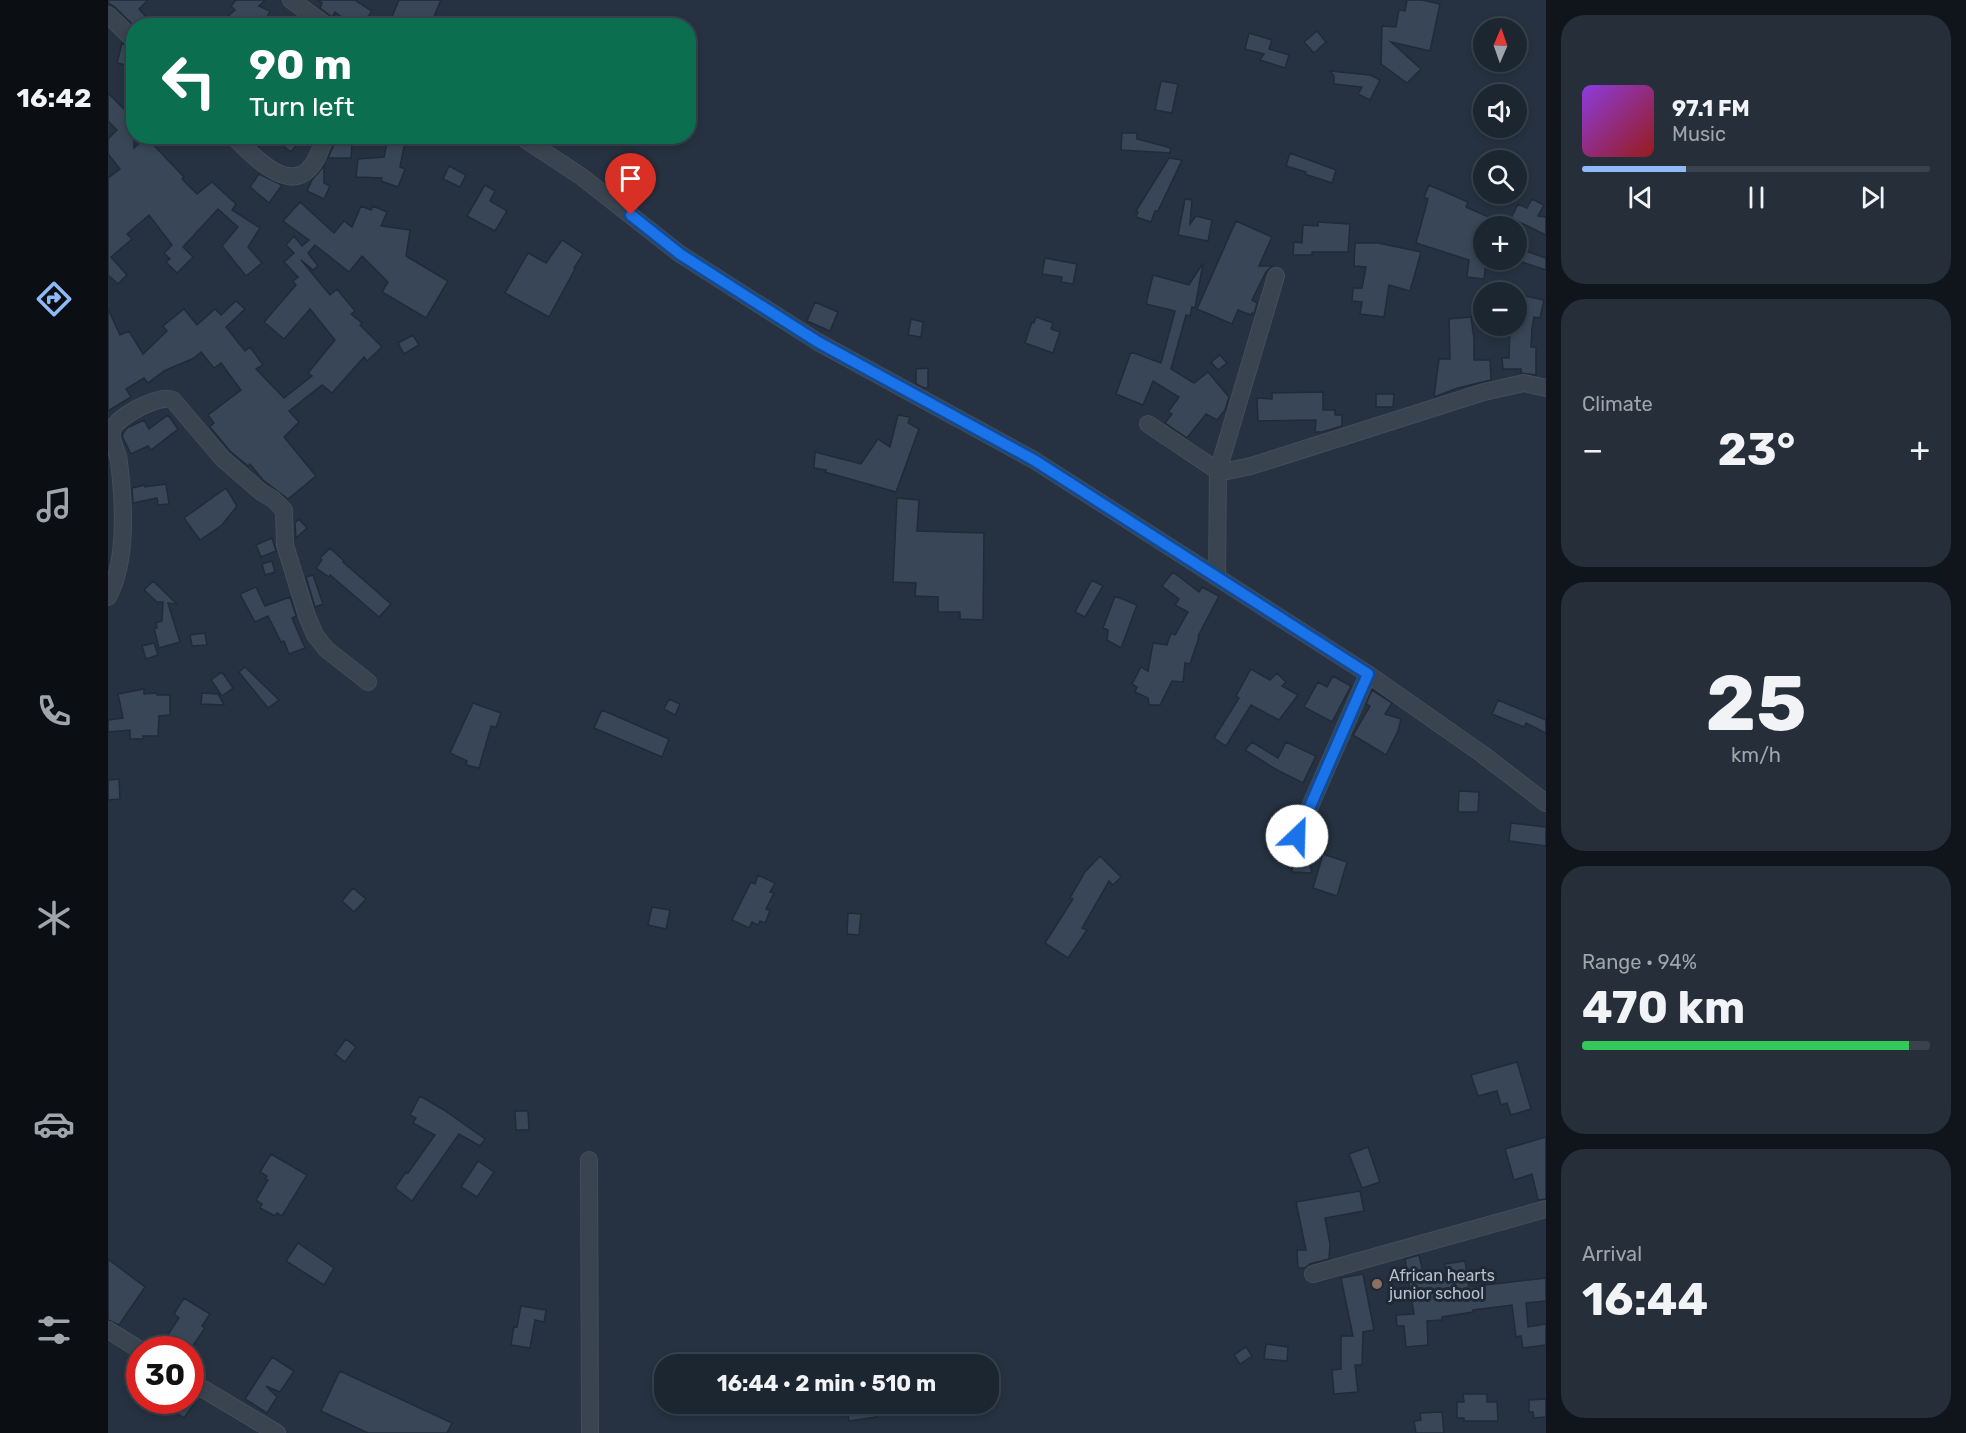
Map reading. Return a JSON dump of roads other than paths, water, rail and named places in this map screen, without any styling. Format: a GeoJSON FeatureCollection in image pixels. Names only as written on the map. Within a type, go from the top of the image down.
{"type":"FeatureCollection","features":[{"type":"Feature","properties":{"kind":"street"},"geometry":{"type":"LineString","coordinates":[[291,0],[316,18]]}},
{"type":"Feature","properties":{"kind":"street"},"geometry":{"type":"LineString","coordinates":[[108,15],[126,32]]}},
{"type":"Feature","properties":{"kind":"street"},"geometry":{"type":"LineString","coordinates":[[241,144],[262,164],[291,177],[300,176],[314,164],[323,144]]}},
{"type":"Feature","properties":{"kind":"street"},"geometry":{"type":"LineString","coordinates":[[532,144],[582,177],[680,254],[818,342],[1034,460],[1368,674],[1546,802]]}},
{"type":"Feature","properties":{"kind":"street"},"geometry":{"type":"LineString","coordinates":[[1217,577],[1218,471],[1276,276]]}},
{"type":"Feature","properties":{"kind":"street"},"geometry":{"type":"LineString","coordinates":[[1148,424],[1218,471],[1227,471],[1251,466],[1484,392],[1524,383],[1546,388]]}},
{"type":"Feature","properties":{"kind":"street"},"geometry":{"type":"LineString","coordinates":[[108,597],[117,578],[122,538],[121,480],[118,455],[110,434],[121,418],[161,398],[168,397],[222,458],[284,510],[285,545],[315,635],[326,649],[368,682]]}},
{"type":"Feature","properties":{"kind":"street"},"geometry":{"type":"LineString","coordinates":[[1297,836],[1368,674]]}},
{"type":"Feature","properties":{"kind":"street"},"geometry":{"type":"LineString","coordinates":[[589,1160],[590,1433]]}},
{"type":"Feature","properties":{"kind":"street"},"geometry":{"type":"LineString","coordinates":[[1312,1274],[1546,1209]]}},
{"type":"Feature","properties":{"kind":"street"},"geometry":{"type":"LineString","coordinates":[[108,1330],[126,1341]]}},
{"type":"Feature","properties":{"kind":"street"},"geometry":{"type":"LineString","coordinates":[[204,1389],[277,1433]]}},
{"type":"Feature","properties":{"kind":"place","name":"African hearts junior school"},"geometry":{"type":"Point","coordinates":[1377,1284]}}]}
